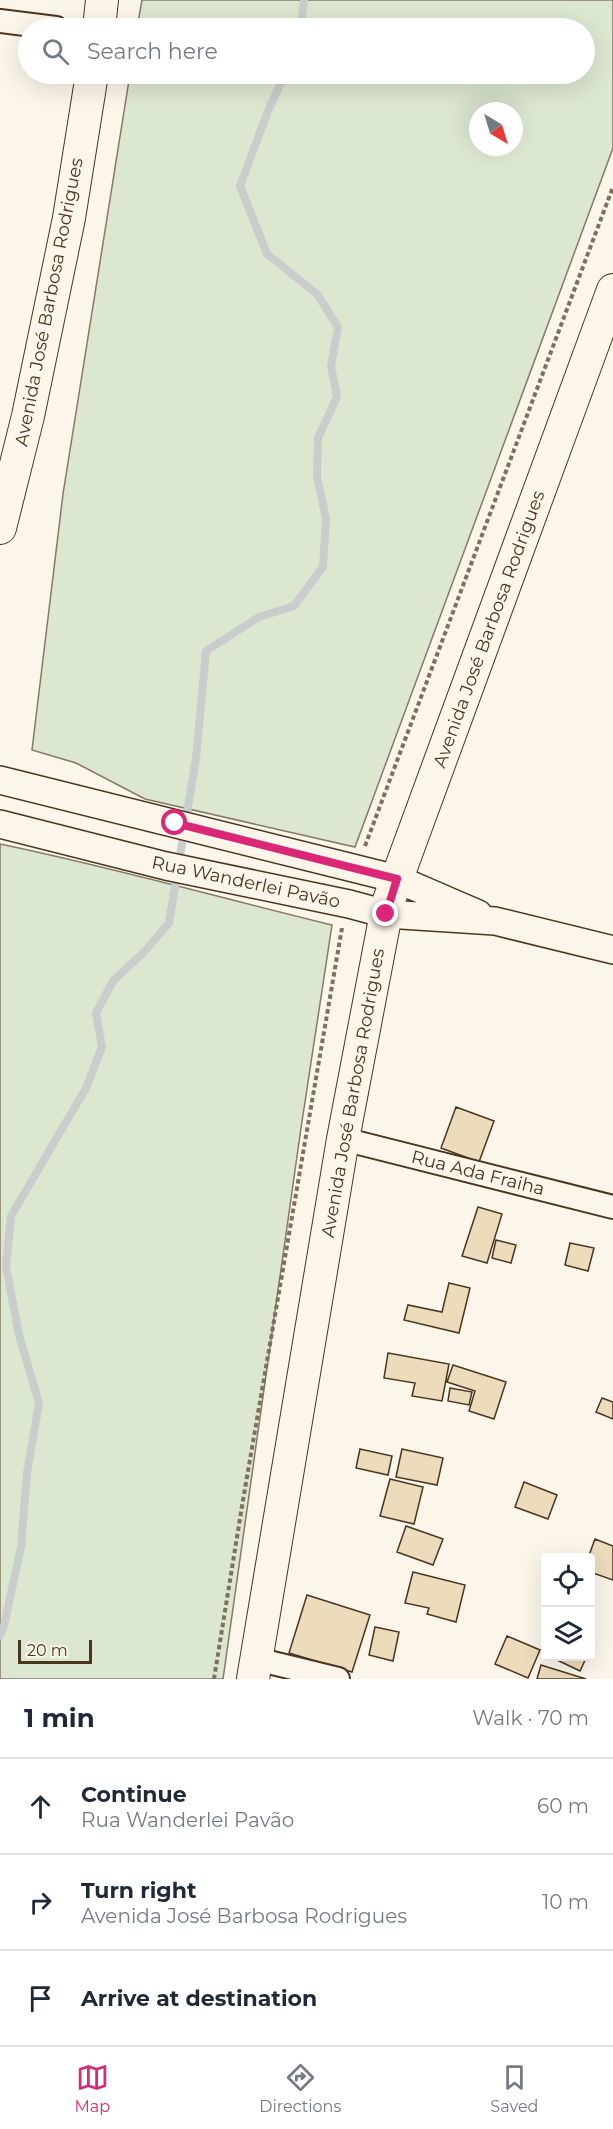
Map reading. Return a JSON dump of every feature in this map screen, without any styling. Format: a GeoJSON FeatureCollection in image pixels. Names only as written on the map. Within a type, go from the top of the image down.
{"type":"FeatureCollection","features":[{"type":"Feature","properties":{"kind":"main road"},"geometry":{"type":"LineString","coordinates":[[100,18],[102,0]]}},
{"type":"Feature","properties":{"kind":"main road","name":"Avenida José Barbosa Rodrigues"},"geometry":{"type":"LineString","coordinates":[[0,528],[28,416],[69,218],[90,84]]}},
{"type":"Feature","properties":{"kind":"main road","name":"Avenida José Barbosa Rodrigues"},"geometry":{"type":"LineString","coordinates":[[255,1669],[343,1139],[386,914],[613,290]]}},
{"type":"Feature","properties":{"kind":"street"},"geometry":{"type":"LineString","coordinates":[[0,21],[18,23]]}},
{"type":"Feature","properties":{"kind":"street","name":"Rua Wanderlei Pavão"},"geometry":{"type":"LineString","coordinates":[[0,780],[397,879],[495,921],[613,950]]}},
{"type":"Feature","properties":{"kind":"street","name":"Rua Wanderlei Pavão"},"geometry":{"type":"LineString","coordinates":[[0,824],[166,866],[349,904],[386,914],[495,921]]}},
{"type":"Feature","properties":{"kind":"street","name":"Rua Ada Fraiha"},"geometry":{"type":"LineString","coordinates":[[343,1139],[613,1207]]}},
{"type":"Feature","properties":{"kind":"street"},"geometry":{"type":"LineString","coordinates":[[255,1669],[338,1679]]}},
{"type":"Feature","properties":{"kind":"green space"},"geometry":{"type":"Polygon","coordinates":[[[142,0],[613,0],[613,148],[355,847],[145,799],[76,763],[32,750],[63,494],[128,84],[595,84],[595,18],[139,18],[142,0]]]}},
{"type":"Feature","properties":{"kind":"green space"},"geometry":{"type":"Polygon","coordinates":[[[0,844],[332,925],[223,1679],[0,1679],[0,844]]]}},
{"type":"Feature","properties":{"kind":"building"},"geometry":{"type":"Polygon","coordinates":[[[456,1107],[494,1121],[479,1162],[441,1148],[456,1107]]]}},
{"type":"Feature","properties":{"kind":"building"},"geometry":{"type":"Polygon","coordinates":[[[478,1207],[502,1214],[487,1263],[462,1256],[478,1207]]]}},
{"type":"Feature","properties":{"kind":"building"},"geometry":{"type":"Polygon","coordinates":[[[496,1240],[516,1245],[511,1263],[492,1258],[496,1240]]]}},
{"type":"Feature","properties":{"kind":"building"},"geometry":{"type":"Polygon","coordinates":[[[570,1243],[594,1248],[588,1271],[565,1265],[570,1243]]]}},
{"type":"Feature","properties":{"kind":"building"},"geometry":{"type":"Polygon","coordinates":[[[449,1283],[470,1288],[459,1333],[404,1320],[408,1305],[442,1312],[449,1283]]]}},
{"type":"Feature","properties":{"kind":"building"},"geometry":{"type":"Polygon","coordinates":[[[388,1353],[449,1364],[442,1401],[412,1396],[415,1383],[384,1378],[388,1353]]]}},
{"type":"Feature","properties":{"kind":"building"},"geometry":{"type":"Polygon","coordinates":[[[453,1365],[506,1382],[494,1419],[469,1411],[475,1391],[447,1382],[453,1365]]]}},
{"type":"Feature","properties":{"kind":"building"},"geometry":{"type":"Polygon","coordinates":[[[450,1388],[472,1392],[469,1405],[448,1401],[450,1388]]]}},
{"type":"Feature","properties":{"kind":"building"},"geometry":{"type":"Polygon","coordinates":[[[602,1398],[613,1402],[613,1419],[596,1412],[602,1398]]]}},
{"type":"Feature","properties":{"kind":"building"},"geometry":{"type":"Polygon","coordinates":[[[360,1449],[392,1456],[388,1475],[356,1468],[360,1449]]]}},
{"type":"Feature","properties":{"kind":"building"},"geometry":{"type":"Polygon","coordinates":[[[402,1449],[443,1458],[437,1485],[396,1477],[402,1449]]]}},
{"type":"Feature","properties":{"kind":"building"},"geometry":{"type":"Polygon","coordinates":[[[390,1479],[423,1487],[414,1524],[380,1516],[390,1479]]]}},
{"type":"Feature","properties":{"kind":"building"},"geometry":{"type":"Polygon","coordinates":[[[524,1482],[557,1495],[548,1519],[515,1507],[524,1482]]]}},
{"type":"Feature","properties":{"kind":"building"},"geometry":{"type":"Polygon","coordinates":[[[406,1526],[443,1539],[433,1565],[397,1552],[406,1526]]]}},
{"type":"Feature","properties":{"kind":"building"},"geometry":{"type":"Polygon","coordinates":[[[595,1539],[613,1546],[613,1580],[595,1574],[595,1553],[590,1553],[595,1539]]]}},
{"type":"Feature","properties":{"kind":"building"},"geometry":{"type":"Polygon","coordinates":[[[413,1572],[465,1585],[456,1622],[427,1614],[429,1608],[405,1603],[413,1572]]]}},
{"type":"Feature","properties":{"kind":"building"},"geometry":{"type":"Polygon","coordinates":[[[307,1595],[370,1615],[352,1672],[289,1653],[307,1595]]]}},
{"type":"Feature","properties":{"kind":"building"},"geometry":{"type":"Polygon","coordinates":[[[375,1627],[399,1632],[393,1661],[369,1655],[375,1627]]]}},
{"type":"Feature","properties":{"kind":"building"},"geometry":{"type":"Polygon","coordinates":[[[507,1636],[540,1650],[528,1678],[495,1664],[507,1636]]]}},
{"type":"Feature","properties":{"kind":"building"},"geometry":{"type":"Polygon","coordinates":[[[559,1661],[585,1661],[580,1671],[559,1661]]]}},
{"type":"Feature","properties":{"kind":"building"},"geometry":{"type":"Polygon","coordinates":[[[541,1665],[586,1679],[537,1679],[541,1665]]]}},
{"type":"Feature","properties":{"kind":"waterway"},"geometry":{"type":"LineString","coordinates":[[302,18],[304,0]]}},
{"type":"Feature","properties":{"kind":"waterway"},"geometry":{"type":"LineString","coordinates":[[0,1636],[21,1547],[27,1473],[39,1403],[19,1335],[6,1266],[11,1216],[86,1088],[102,1047],[96,1013],[113,981],[145,951],[169,923],[196,758],[206,651],[259,617],[294,606],[323,567],[326,519],[317,476],[318,438],[337,397],[331,366],[338,327],[317,294],[267,254],[240,186],[280,84]]}},
{"type":"Feature","properties":{"kind":"route"},"geometry":{"type":"LineString","coordinates":[[175,823],[397,879],[386,914]]}}]}
